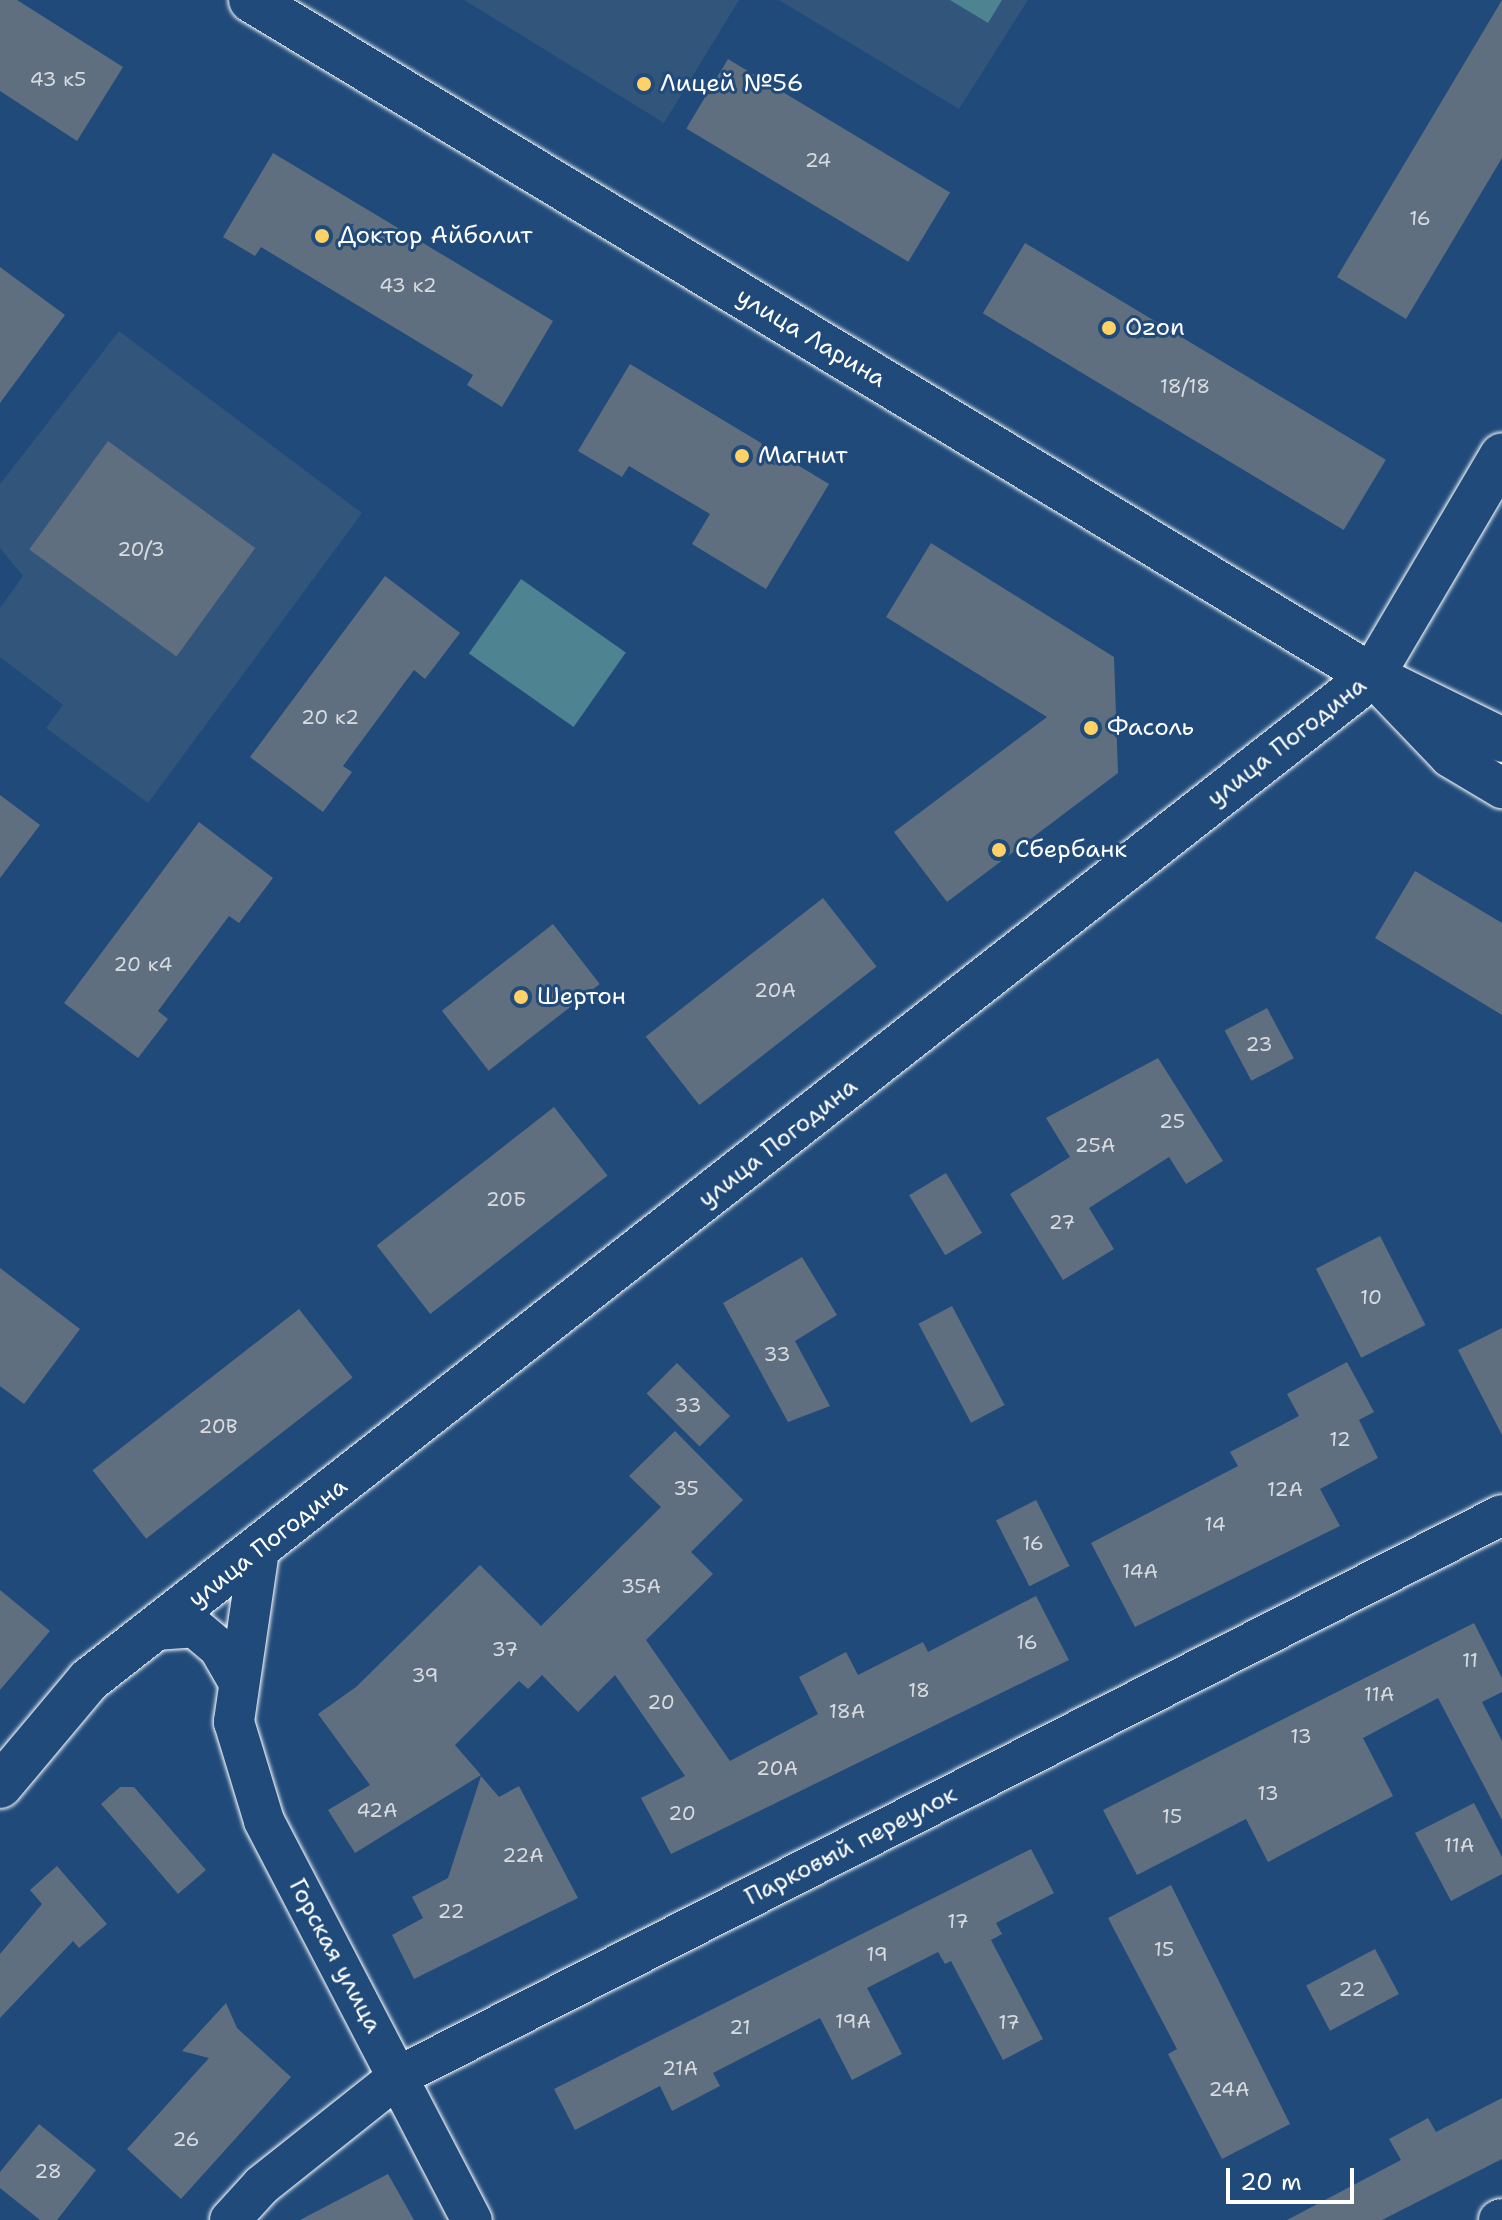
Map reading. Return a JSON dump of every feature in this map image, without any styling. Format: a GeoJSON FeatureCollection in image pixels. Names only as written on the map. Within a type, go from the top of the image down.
{"type":"FeatureCollection","features":[{"type":"Feature","properties":{"kind":"street","name":"улица Ларина"},"geometry":{"type":"LineString","coordinates":[[251,0],[1372,676],[1502,740]]}},
{"type":"Feature","properties":{"kind":"street","name":"улица Погодина"},"geometry":{"type":"LineString","coordinates":[[0,1786],[89,1680],[1372,676],[1502,455]]}},
{"type":"Feature","properties":{"kind":"street","name":"улица Ларина"},"geometry":{"type":"LineString","coordinates":[[1372,676],[1450,757],[1502,788]]}},
{"type":"Feature","properties":{"kind":"street","name":"Парковый переулок"},"geometry":{"type":"LineString","coordinates":[[230,2220],[262,2185],[399,2076],[1502,1515]]}},
{"type":"Feature","properties":{"kind":"street","name":"Горская улица"},"geometry":{"type":"LineString","coordinates":[[259,1550],[234,1722],[264,1821],[472,2220]]}},
{"type":"Feature","properties":{"kind":"street"},"geometry":{"type":"LineString","coordinates":[[155,1630],[194,1627],[219,1648],[238,1681]]}},
{"type":"Feature","properties":{"kind":"shaded area","name":"Лицей №56"},"geometry":{"type":"Polygon","coordinates":[[[464,0],[739,0],[664,123],[464,0]]]}},
{"type":"Feature","properties":{"kind":"shaded area","name":"Лицей №56"},"geometry":{"type":"Polygon","coordinates":[[[779,0],[1028,0],[959,109],[779,0]]]}},
{"type":"Feature","properties":{"kind":"shaded area"},"geometry":{"type":"Polygon","coordinates":[[[119,331],[362,513],[148,803],[46,728],[63,705],[0,657],[0,608],[23,576],[0,548],[0,484],[119,331]]]}},
{"type":"Feature","properties":{"kind":"green space"},"geometry":{"type":"Polygon","coordinates":[[[950,0],[1002,0],[988,23],[950,0]]]}},
{"type":"Feature","properties":{"kind":"green space"},"geometry":{"type":"Polygon","coordinates":[[[521,579],[626,652],[574,727],[469,654],[521,579]]]}},
{"type":"Feature","properties":{"kind":"building"},"geometry":{"type":"Polygon","coordinates":[[[0,0],[17,0],[123,67],[77,141],[0,91],[0,0]]]}},
{"type":"Feature","properties":{"kind":"building"},"geometry":{"type":"Polygon","coordinates":[[[1502,0],[1502,158],[1406,319],[1337,277],[1502,0]]]}},
{"type":"Feature","properties":{"kind":"building"},"geometry":{"type":"Polygon","coordinates":[[[728,59],[950,192],[908,262],[686,128],[728,59]]]}},
{"type":"Feature","properties":{"kind":"building"},"geometry":{"type":"Polygon","coordinates":[[[273,153],[553,321],[502,407],[467,385],[473,375],[261,247],[255,256],[223,237],[273,153]]]}},
{"type":"Feature","properties":{"kind":"building"},"geometry":{"type":"Polygon","coordinates":[[[1025,243],[1386,460],[1344,530],[983,313],[1025,243]]]}},
{"type":"Feature","properties":{"kind":"building"},"geometry":{"type":"Polygon","coordinates":[[[0,267],[65,315],[0,403],[0,267]]]}},
{"type":"Feature","properties":{"kind":"building"},"geometry":{"type":"Polygon","coordinates":[[[630,364],[829,484],[766,589],[692,544],[710,514],[629,466],[622,477],[578,451],[630,364]]]}},
{"type":"Feature","properties":{"kind":"building"},"geometry":{"type":"Polygon","coordinates":[[[108,441],[255,548],[176,656],[29,549],[108,441]]]}},
{"type":"Feature","properties":{"kind":"building"},"geometry":{"type":"Polygon","coordinates":[[[931,543],[1114,657],[1118,773],[947,902],[894,832],[1047,717],[886,617],[931,543]]]}},
{"type":"Feature","properties":{"kind":"building"},"geometry":{"type":"Polygon","coordinates":[[[385,576],[460,633],[425,679],[414,670],[343,766],[352,772],[323,812],[250,757],[385,576]]]}},
{"type":"Feature","properties":{"kind":"building"},"geometry":{"type":"Polygon","coordinates":[[[0,795],[40,825],[0,878],[0,795]]]}},
{"type":"Feature","properties":{"kind":"building"},"geometry":{"type":"Polygon","coordinates":[[[199,822],[273,878],[239,923],[229,916],[158,1011],[168,1019],[138,1058],[64,1003],[199,822]]]}},
{"type":"Feature","properties":{"kind":"building"},"geometry":{"type":"Polygon","coordinates":[[[1415,871],[1502,923],[1502,1015],[1375,938],[1415,871]]]}},
{"type":"Feature","properties":{"kind":"building"},"geometry":{"type":"Polygon","coordinates":[[[823,898],[877,967],[699,1105],[646,1037],[823,898]]]}},
{"type":"Feature","properties":{"kind":"building","name":"Шертон"},"geometry":{"type":"Polygon","coordinates":[[[553,924],[600,984],[489,1071],[442,1011],[553,924]]]}},
{"type":"Feature","properties":{"kind":"building"},"geometry":{"type":"Polygon","coordinates":[[[1267,1008],[1294,1058],[1251,1081],[1225,1031],[1267,1008]]]}},
{"type":"Feature","properties":{"kind":"building"},"geometry":{"type":"Polygon","coordinates":[[[1158,1058],[1223,1161],[1186,1184],[1169,1157],[1089,1208],[1114,1249],[1063,1280],[1010,1194],[1070,1157],[1046,1118],[1158,1058]]]}},
{"type":"Feature","properties":{"kind":"building"},"geometry":{"type":"Polygon","coordinates":[[[554,1107],[608,1176],[430,1314],[377,1246],[554,1107]]]}},
{"type":"Feature","properties":{"kind":"building"},"geometry":{"type":"Polygon","coordinates":[[[946,1173],[982,1233],[945,1255],[909,1195],[946,1173]]]}},
{"type":"Feature","properties":{"kind":"building"},"geometry":{"type":"Polygon","coordinates":[[[1380,1236],[1425,1325],[1361,1358],[1316,1269],[1380,1236]]]}},
{"type":"Feature","properties":{"kind":"building"},"geometry":{"type":"Polygon","coordinates":[[[802,1257],[837,1315],[795,1341],[830,1406],[788,1422],[723,1303],[802,1257]]]}},
{"type":"Feature","properties":{"kind":"building"},"geometry":{"type":"Polygon","coordinates":[[[0,1268],[80,1329],[24,1404],[0,1386],[0,1268]]]}},
{"type":"Feature","properties":{"kind":"building"},"geometry":{"type":"Polygon","coordinates":[[[952,1306],[1005,1405],[971,1423],[918,1324],[952,1306]]]}},
{"type":"Feature","properties":{"kind":"building"},"geometry":{"type":"Polygon","coordinates":[[[299,1309],[353,1378],[146,1539],[93,1470],[299,1309]]]}},
{"type":"Feature","properties":{"kind":"building"},"geometry":{"type":"Polygon","coordinates":[[[1502,1328],[1502,1435],[1458,1350],[1502,1328]]]}},
{"type":"Feature","properties":{"kind":"building"},"geometry":{"type":"Polygon","coordinates":[[[1347,1362],[1374,1412],[1359,1420],[1378,1458],[1320,1489],[1340,1526],[1135,1627],[1091,1543],[1238,1466],[1230,1452],[1299,1416],[1287,1394],[1347,1362]]]}},
{"type":"Feature","properties":{"kind":"building"},"geometry":{"type":"Polygon","coordinates":[[[677,1363],[730,1416],[700,1446],[647,1393],[677,1363]]]}},
{"type":"Feature","properties":{"kind":"building"},"geometry":{"type":"Polygon","coordinates":[[[675,1431],[743,1500],[691,1552],[713,1574],[646,1640],[730,1761],[818,1714],[799,1677],[846,1652],[858,1675],[923,1642],[928,1652],[1036,1596],[1069,1660],[671,1854],[641,1798],[685,1776],[615,1675],[578,1712],[542,1675],[528,1689],[519,1681],[455,1745],[481,1775],[355,1853],[328,1810],[370,1785],[318,1714],[356,1687],[480,1565],[541,1626],[661,1507],[629,1476],[675,1431]]]}},
{"type":"Feature","properties":{"kind":"building"},"geometry":{"type":"Polygon","coordinates":[[[1036,1500],[1070,1566],[1030,1586],[996,1520],[1036,1500]]]}},
{"type":"Feature","properties":{"kind":"building"},"geometry":{"type":"Polygon","coordinates":[[[0,1590],[50,1631],[0,1690],[0,1590]]]}},
{"type":"Feature","properties":{"kind":"building"},"geometry":{"type":"Polygon","coordinates":[[[1474,1623],[1502,1678],[1502,1692],[1482,1702],[1502,1741],[1502,1820],[1438,1698],[1363,1738],[1393,1796],[1268,1862],[1246,1819],[1137,1875],[1103,1810],[1474,1623]]]}},
{"type":"Feature","properties":{"kind":"building"},"geometry":{"type":"Polygon","coordinates":[[[481,1776],[499,1797],[519,1786],[578,1898],[414,1979],[392,1935],[423,1918],[412,1897],[448,1878],[481,1776]]]}},
{"type":"Feature","properties":{"kind":"building"},"geometry":{"type":"Polygon","coordinates":[[[120,1787],[134,1787],[206,1870],[178,1894],[101,1804],[120,1787]]]}},
{"type":"Feature","properties":{"kind":"building"},"geometry":{"type":"Polygon","coordinates":[[[1474,1803],[1502,1857],[1502,1874],[1451,1901],[1415,1833],[1474,1803]]]}},
{"type":"Feature","properties":{"kind":"building"},"geometry":{"type":"Polygon","coordinates":[[[1031,1849],[1054,1893],[996,1923],[1002,1934],[991,1940],[1043,2039],[1003,2060],[951,1961],[945,1964],[938,1952],[867,1988],[902,2054],[852,2080],[820,2018],[713,2073],[720,2086],[672,2111],[660,2086],[575,2130],[554,2089],[1031,1849]]]}},
{"type":"Feature","properties":{"kind":"building"},"geometry":{"type":"Polygon","coordinates":[[[57,1866],[107,1924],[79,1948],[73,1941],[0,2018],[0,1954],[42,1904],[30,1890],[57,1866]]]}},
{"type":"Feature","properties":{"kind":"building"},"geometry":{"type":"Polygon","coordinates":[[[1171,1885],[1290,2124],[1222,2159],[1168,2054],[1177,2049],[1108,1918],[1171,1885]]]}},
{"type":"Feature","properties":{"kind":"building"},"geometry":{"type":"Polygon","coordinates":[[[1375,1949],[1399,1994],[1330,2031],[1306,1986],[1375,1949]]]}},
{"type":"Feature","properties":{"kind":"building"},"geometry":{"type":"Polygon","coordinates":[[[226,2003],[237,2028],[291,2077],[181,2199],[127,2149],[209,2058],[182,2051],[226,2003]]]}},
{"type":"Feature","properties":{"kind":"building"},"geometry":{"type":"Polygon","coordinates":[[[1502,2098],[1502,2159],[1382,2220],[1287,2220],[1401,2160],[1389,2139],[1428,2118],[1436,2132],[1502,2098]]]}},
{"type":"Feature","properties":{"kind":"building"},"geometry":{"type":"Polygon","coordinates":[[[39,2124],[96,2170],[57,2220],[40,2220],[0,2188],[0,2172],[39,2124]]]}},
{"type":"Feature","properties":{"kind":"building"},"geometry":{"type":"Polygon","coordinates":[[[388,2174],[414,2220],[300,2220],[388,2174]]]}},
{"type":"Feature","properties":{"kind":"place","name":"Лицей №56"},"geometry":{"type":"Point","coordinates":[644,84]}},
{"type":"Feature","properties":{"kind":"place","name":"Доктор Айболит"},"geometry":{"type":"Point","coordinates":[322,236]}},
{"type":"Feature","properties":{"kind":"place","name":"Ozon"},"geometry":{"type":"Point","coordinates":[1109,328]}},
{"type":"Feature","properties":{"kind":"place","name":"Магнит"},"geometry":{"type":"Point","coordinates":[742,456]}},
{"type":"Feature","properties":{"kind":"place","name":"Фасоль"},"geometry":{"type":"Point","coordinates":[1091,728]}},
{"type":"Feature","properties":{"kind":"place","name":"Сбербанк"},"geometry":{"type":"Point","coordinates":[999,850]}},
{"type":"Feature","properties":{"kind":"place","name":"Шертон"},"geometry":{"type":"Point","coordinates":[521,997]}}]}
